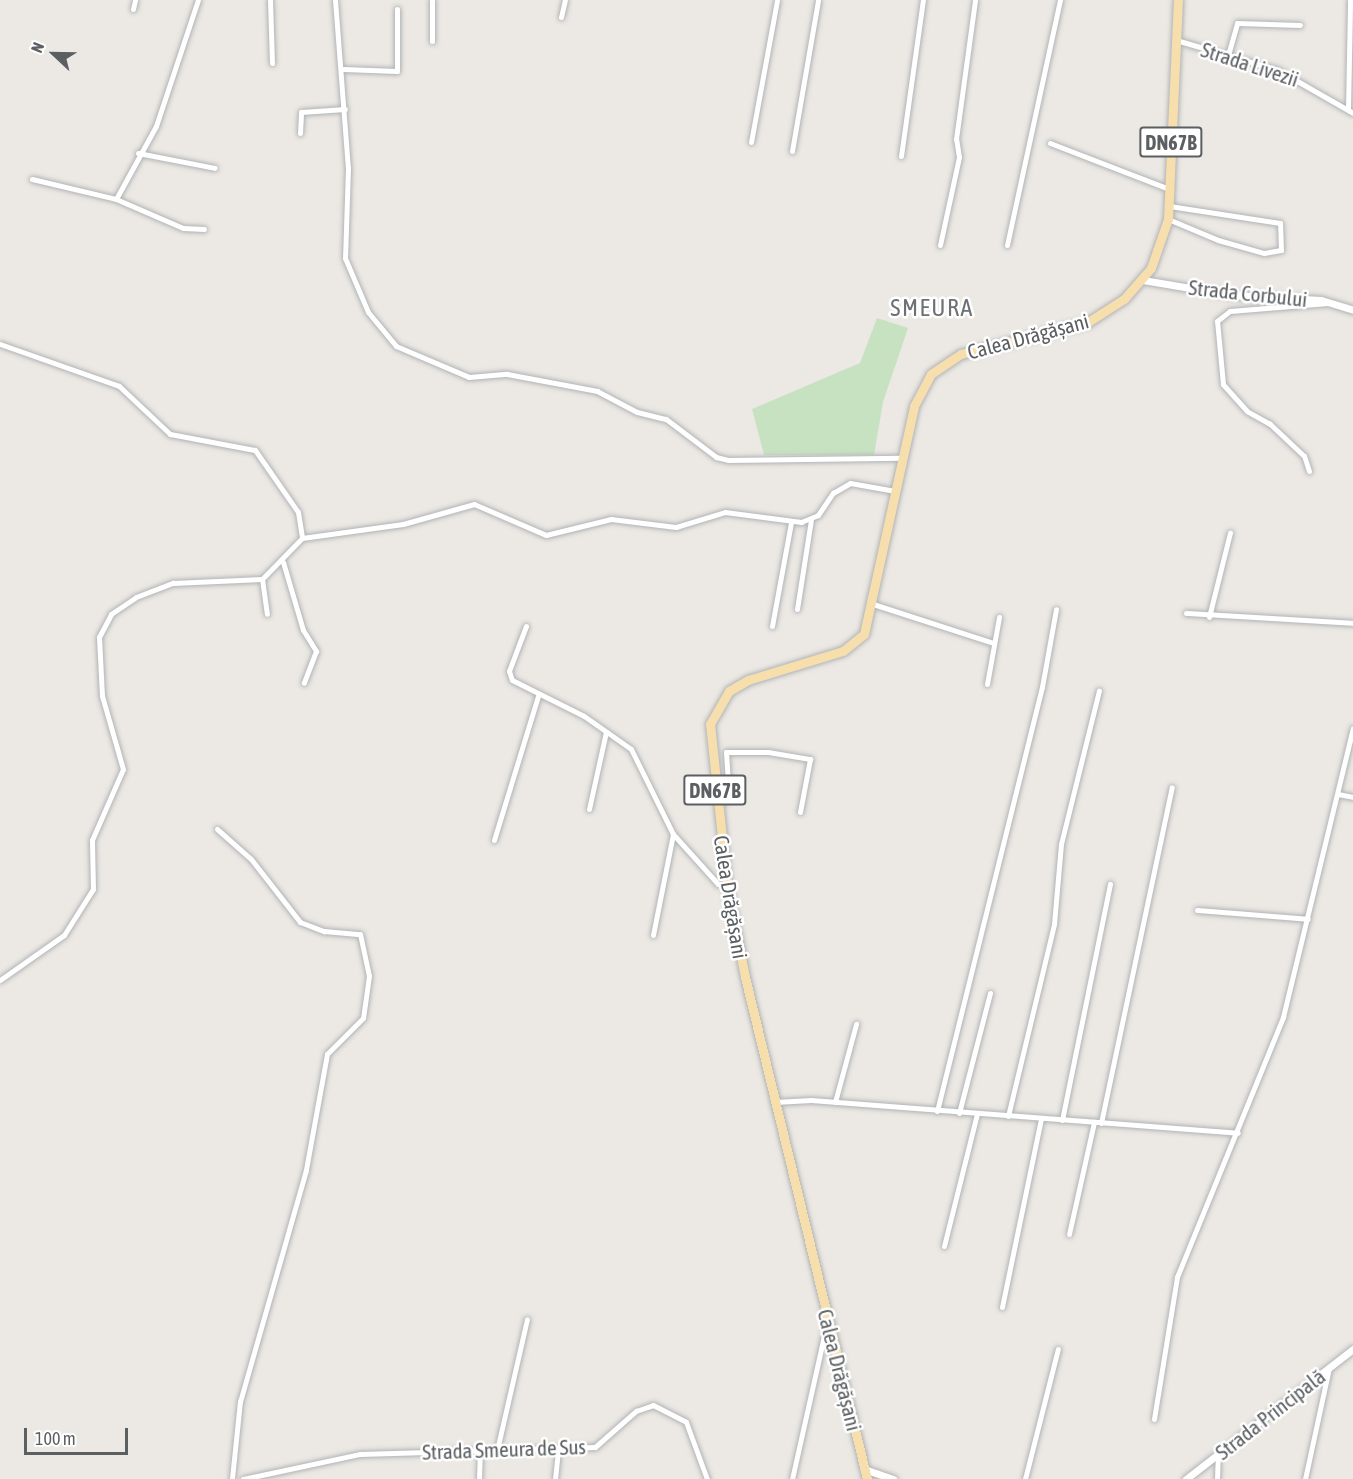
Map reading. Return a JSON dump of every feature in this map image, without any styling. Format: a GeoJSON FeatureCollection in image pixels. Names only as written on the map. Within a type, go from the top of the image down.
{"type":"FeatureCollection","features":[{"type":"Feature","properties":{"kind":"main road","name":"DN67B"},"geometry":{"type":"LineString","coordinates":[[1143,280],[1168,219],[1178,0]]}},
{"type":"Feature","properties":{"kind":"main road","name":"Calea Drăgășani"},"geometry":{"type":"LineString","coordinates":[[866,1474],[775,1101],[727,885],[709,745],[716,707],[748,680],[852,647],[864,634],[873,604],[895,491],[919,393],[940,366],[961,354],[1076,327],[1100,316],[1143,280]]}},
{"type":"Feature","properties":{"kind":"street"},"geometry":{"type":"LineString","coordinates":[[133,9],[135,0]]}},
{"type":"Feature","properties":{"kind":"street"},"geometry":{"type":"LineString","coordinates":[[116,199],[166,102],[198,0]]}},
{"type":"Feature","properties":{"kind":"street"},"geometry":{"type":"LineString","coordinates":[[270,0],[272,63]]}},
{"type":"Feature","properties":{"kind":"street"},"geometry":{"type":"LineString","coordinates":[[335,0],[345,109],[345,258],[368,312],[396,346],[469,377],[507,374],[597,391],[637,412],[666,419],[716,457],[728,460],[903,458]]}},
{"type":"Feature","properties":{"kind":"street"},"geometry":{"type":"LineString","coordinates":[[432,0],[432,41]]}},
{"type":"Feature","properties":{"kind":"street"},"geometry":{"type":"LineString","coordinates":[[561,17],[565,0]]}},
{"type":"Feature","properties":{"kind":"street"},"geometry":{"type":"LineString","coordinates":[[751,142],[777,0]]}},
{"type":"Feature","properties":{"kind":"street"},"geometry":{"type":"LineString","coordinates":[[792,151],[818,0]]}},
{"type":"Feature","properties":{"kind":"street"},"geometry":{"type":"LineString","coordinates":[[901,156],[923,0]]}},
{"type":"Feature","properties":{"kind":"street"},"geometry":{"type":"LineString","coordinates":[[940,245],[958,157],[956,139],[975,0]]}},
{"type":"Feature","properties":{"kind":"street"},"geometry":{"type":"LineString","coordinates":[[1007,245],[1059,0]]}},
{"type":"Feature","properties":{"kind":"street"},"geometry":{"type":"LineString","coordinates":[[1350,0],[1351,111]]}},
{"type":"Feature","properties":{"kind":"street"},"geometry":{"type":"LineString","coordinates":[[343,69],[397,71],[397,9]]}},
{"type":"Feature","properties":{"kind":"street"},"geometry":{"type":"LineString","coordinates":[[1228,55],[1236,23],[1300,25]]}},
{"type":"Feature","properties":{"kind":"street","name":"Strada Livezii"},"geometry":{"type":"LineString","coordinates":[[1176,40],[1303,80],[1351,111]]}},
{"type":"Feature","properties":{"kind":"street"},"geometry":{"type":"LineString","coordinates":[[300,133],[301,112],[345,109]]}},
{"type":"Feature","properties":{"kind":"street"},"geometry":{"type":"LineString","coordinates":[[1050,143],[1169,189]]}},
{"type":"Feature","properties":{"kind":"street"},"geometry":{"type":"LineString","coordinates":[[138,153],[215,168]]}},
{"type":"Feature","properties":{"kind":"street"},"geometry":{"type":"LineString","coordinates":[[32,179],[116,199],[183,228],[204,229]]}},
{"type":"Feature","properties":{"kind":"street"},"geometry":{"type":"LineString","coordinates":[[1168,219],[1218,240],[1264,253],[1281,250],[1280,223],[1169,206]]}},
{"type":"Feature","properties":{"kind":"street","name":"Strada Corbului"},"geometry":{"type":"LineString","coordinates":[[1143,280],[1232,295],[1330,302],[1353,310]]}},
{"type":"Feature","properties":{"kind":"street"},"geometry":{"type":"LineString","coordinates":[[1309,471],[1293,445],[1247,411],[1223,384],[1217,321],[1230,311],[1330,302]]}},
{"type":"Feature","properties":{"kind":"street"},"geometry":{"type":"LineString","coordinates":[[0,344],[56,368],[120,386],[170,434],[255,450],[297,512],[302,538]]}},
{"type":"Feature","properties":{"kind":"street"},"geometry":{"type":"LineString","coordinates":[[797,609],[811,520],[833,493],[850,483],[895,491]]}},
{"type":"Feature","properties":{"kind":"street"},"geometry":{"type":"LineString","coordinates":[[0,980],[64,935],[93,889],[92,840],[123,769],[102,696],[99,637],[105,620],[136,597],[173,583],[262,579],[283,562],[302,538],[403,524],[474,504],[546,535],[620,518],[676,527],[737,512],[790,522],[811,520]]}},
{"type":"Feature","properties":{"kind":"street"},"geometry":{"type":"LineString","coordinates":[[772,626],[790,522]]}},
{"type":"Feature","properties":{"kind":"street"},"geometry":{"type":"LineString","coordinates":[[1209,617],[1230,533]]}},
{"type":"Feature","properties":{"kind":"street"},"geometry":{"type":"LineString","coordinates":[[283,562],[303,630],[316,651],[304,683]]}},
{"type":"Feature","properties":{"kind":"street"},"geometry":{"type":"LineString","coordinates":[[262,579],[267,614]]}},
{"type":"Feature","properties":{"kind":"street"},"geometry":{"type":"LineString","coordinates":[[873,604],[994,643]]}},
{"type":"Feature","properties":{"kind":"street"},"geometry":{"type":"LineString","coordinates":[[937,1111],[1030,740],[1056,609]]}},
{"type":"Feature","properties":{"kind":"street"},"geometry":{"type":"LineString","coordinates":[[1186,613],[1209,617],[1274,615],[1353,624]]}},
{"type":"Feature","properties":{"kind":"street"},"geometry":{"type":"LineString","coordinates":[[987,684],[999,617]]}},
{"type":"Feature","properties":{"kind":"street"},"geometry":{"type":"LineString","coordinates":[[526,626],[509,671],[519,686],[565,706],[638,756],[673,834],[718,884],[727,885]]}},
{"type":"Feature","properties":{"kind":"street"},"geometry":{"type":"LineString","coordinates":[[1008,1116],[1054,924],[1059,856],[1099,691]]}},
{"type":"Feature","properties":{"kind":"street"},"geometry":{"type":"LineString","coordinates":[[494,840],[538,696]]}},
{"type":"Feature","properties":{"kind":"street"},"geometry":{"type":"LineString","coordinates":[[1154,1419],[1177,1276],[1271,1055],[1308,919],[1353,728]]}},
{"type":"Feature","properties":{"kind":"street"},"geometry":{"type":"LineString","coordinates":[[589,809],[606,732]]}},
{"type":"Feature","properties":{"kind":"street"},"geometry":{"type":"LineString","coordinates":[[717,803],[729,798],[726,752],[768,752],[810,759],[800,812]]}},
{"type":"Feature","properties":{"kind":"street"},"geometry":{"type":"LineString","coordinates":[[1101,1123],[1172,787]]}},
{"type":"Feature","properties":{"kind":"street"},"geometry":{"type":"LineString","coordinates":[[1338,794],[1353,797]]}},
{"type":"Feature","properties":{"kind":"street"},"geometry":{"type":"LineString","coordinates":[[217,829],[251,859],[300,922],[324,931],[360,934],[369,976],[363,1018],[327,1054],[306,1170],[240,1401],[232,1479]]}},
{"type":"Feature","properties":{"kind":"street"},"geometry":{"type":"LineString","coordinates":[[652,935],[673,834]]}},
{"type":"Feature","properties":{"kind":"street"},"geometry":{"type":"LineString","coordinates":[[1062,1120],[1110,884]]}},
{"type":"Feature","properties":{"kind":"street"},"geometry":{"type":"LineString","coordinates":[[1197,910],[1308,919]]}},
{"type":"Feature","properties":{"kind":"street"},"geometry":{"type":"LineString","coordinates":[[959,1113],[990,993]]}},
{"type":"Feature","properties":{"kind":"street"},"geometry":{"type":"LineString","coordinates":[[835,1102],[856,1024]]}},
{"type":"Feature","properties":{"kind":"street"},"geometry":{"type":"LineString","coordinates":[[775,1101],[835,1102],[1238,1133]]}},
{"type":"Feature","properties":{"kind":"street"},"geometry":{"type":"LineString","coordinates":[[945,1246],[977,1114]]}},
{"type":"Feature","properties":{"kind":"street"},"geometry":{"type":"LineString","coordinates":[[1002,1306],[1041,1118]]}},
{"type":"Feature","properties":{"kind":"street"},"geometry":{"type":"LineString","coordinates":[[1070,1234],[1094,1122]]}},
{"type":"Feature","properties":{"kind":"street"},"geometry":{"type":"LineString","coordinates":[[497,1450],[527,1319]]}},
{"type":"Feature","properties":{"kind":"street"},"geometry":{"type":"LineString","coordinates":[[792,1479],[828,1322]]}},
{"type":"Feature","properties":{"kind":"street"},"geometry":{"type":"LineString","coordinates":[[1025,1479],[1058,1349]]}},
{"type":"Feature","properties":{"kind":"street","name":"Strada Principală"},"geometry":{"type":"LineString","coordinates":[[1186,1479],[1353,1349]]}},
{"type":"Feature","properties":{"kind":"street"},"geometry":{"type":"LineString","coordinates":[[1305,1479],[1329,1368]]}},
{"type":"Feature","properties":{"kind":"street","name":"Strada Smeura de Sus"},"geometry":{"type":"LineString","coordinates":[[243,1479],[360,1454],[558,1450],[595,1447],[636,1411],[659,1406],[686,1422],[707,1479]]}},
{"type":"Feature","properties":{"kind":"street"},"geometry":{"type":"LineString","coordinates":[[479,1479],[480,1450]]}},
{"type":"Feature","properties":{"kind":"street"},"geometry":{"type":"LineString","coordinates":[[555,1479],[558,1450]]}},
{"type":"Feature","properties":{"kind":"street"},"geometry":{"type":"LineString","coordinates":[[1217,1479],[1218,1454]]}},
{"type":"Feature","properties":{"kind":"street"},"geometry":{"type":"LineString","coordinates":[[866,1474],[893,1479]]}},
{"type":"Feature","properties":{"kind":"green space"},"geometry":{"type":"Polygon","coordinates":[[[877,318],[908,328],[883,402],[874,455],[764,455],[752,409],[860,363],[877,318]]]}},
{"type":"Feature","properties":{"kind":"district","name":"SMEURA"},"geometry":{"type":"Point","coordinates":[932,308]}}]}
